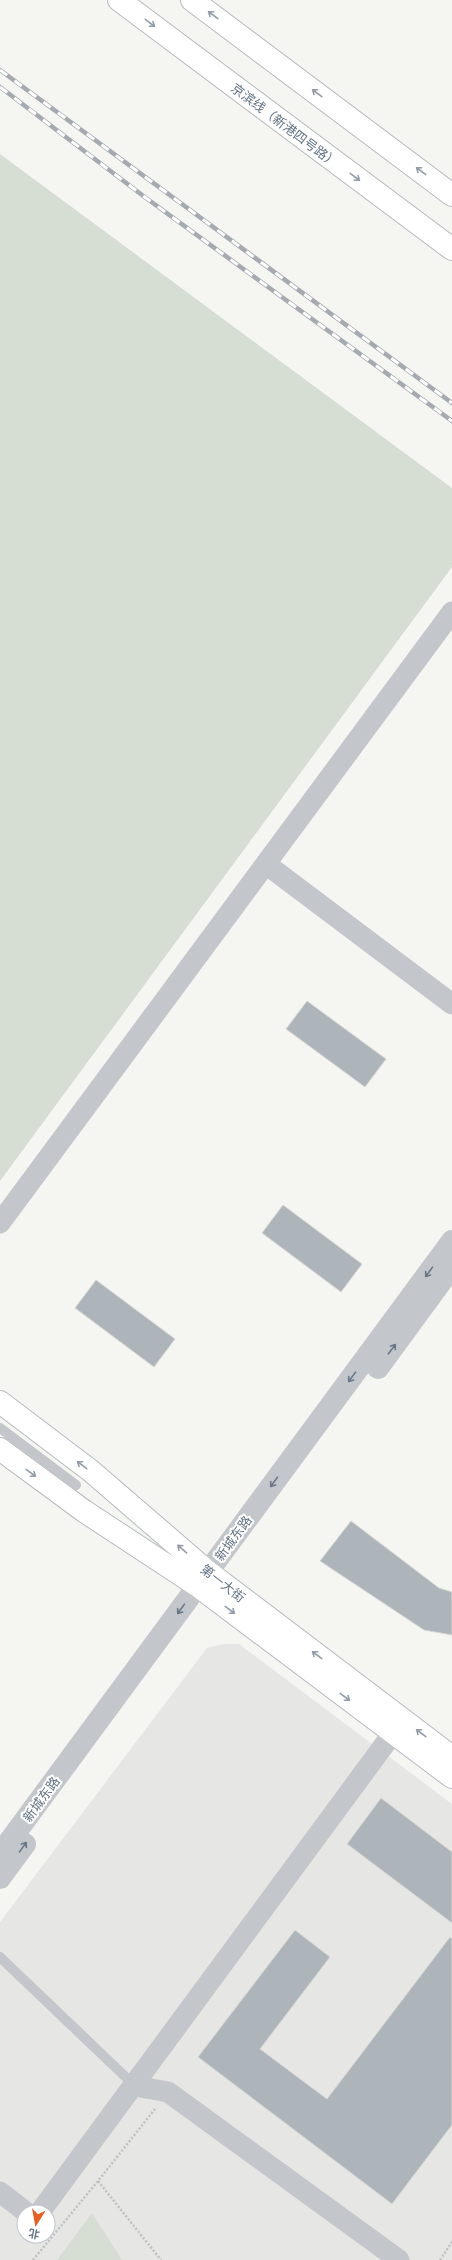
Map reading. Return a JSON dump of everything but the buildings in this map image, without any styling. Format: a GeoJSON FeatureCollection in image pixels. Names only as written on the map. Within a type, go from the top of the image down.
{"type":"FeatureCollection","features":[{"type":"Feature","properties":{"kind":"main road","name":"京滨线（新港四号路）"},"geometry":{"type":"LineString","coordinates":[[119,0],[452,249]]}},
{"type":"Feature","properties":{"kind":"main road"},"geometry":{"type":"LineString","coordinates":[[192,0],[452,195]]}},
{"type":"Feature","properties":{"kind":"main road","name":"第一大街"},"geometry":{"type":"LineString","coordinates":[[0,1402],[91,1471],[209,1583],[393,1733],[452,1777]]}},
{"type":"Feature","properties":{"kind":"main road","name":"第一大街"},"geometry":{"type":"LineString","coordinates":[[0,1449],[84,1511],[209,1583],[452,1757]]}},
{"type":"Feature","properties":{"kind":"street"},"geometry":{"type":"LineString","coordinates":[[0,1223],[452,612]]}},
{"type":"Feature","properties":{"kind":"street"},"geometry":{"type":"LineString","coordinates":[[266,864],[452,1004]]}},
{"type":"Feature","properties":{"kind":"street","name":"新城东路"},"geometry":{"type":"LineString","coordinates":[[0,1878],[452,1241]]}},
{"type":"Feature","properties":{"kind":"street","name":"新城东路"},"geometry":{"type":"LineString","coordinates":[[0,1854],[452,1267]]}},
{"type":"Feature","properties":{"kind":"street"},"geometry":{"type":"LineString","coordinates":[[46,2204],[135,2086],[393,1733]]}},
{"type":"Feature","properties":{"kind":"street"},"geometry":{"type":"LineString","coordinates":[[135,2086],[168,2092],[399,2260]]}},
{"type":"Feature","properties":{"kind":"street"},"geometry":{"type":"LineString","coordinates":[[0,2192],[16,2204]]}},
{"type":"Feature","properties":{"kind":"lane"},"geometry":{"type":"LineString","coordinates":[[0,1428],[76,1485]]}},
{"type":"Feature","properties":{"kind":"lane"},"geometry":{"type":"LineString","coordinates":[[0,1956],[135,2086]]}},
{"type":"Feature","properties":{"kind":"path"},"geometry":{"type":"LineString","coordinates":[[33,2260],[168,2092]]}},
{"type":"Feature","properties":{"kind":"path"},"geometry":{"type":"LineString","coordinates":[[98,2181],[161,2260]]}},
{"type":"Feature","properties":{"kind":"path"},"geometry":{"type":"LineString","coordinates":[[440,2260],[452,2242]]}},
{"type":"Feature","properties":{"kind":"shaded area"},"geometry":{"type":"Polygon","coordinates":[[[0,154],[452,488],[452,567],[0,1181],[0,154]]]}},
{"type":"Feature","properties":{"kind":"shaded area"},"geometry":{"type":"Polygon","coordinates":[[[224,1644],[239,1644],[452,1804],[452,2260],[0,2260],[0,1922],[207,1648],[224,1644]]]}},
{"type":"Feature","properties":{"kind":"shaded area"},"geometry":{"type":"Polygon","coordinates":[[[92,2213],[122,2260],[57,2260],[92,2213]]]}},
{"type":"Feature","properties":{"kind":"railway"},"geometry":{"type":"LineString","coordinates":[[0,70],[452,403]]}},
{"type":"Feature","properties":{"kind":"railway"},"geometry":{"type":"LineString","coordinates":[[0,87],[146,198],[452,421]]}}]}
